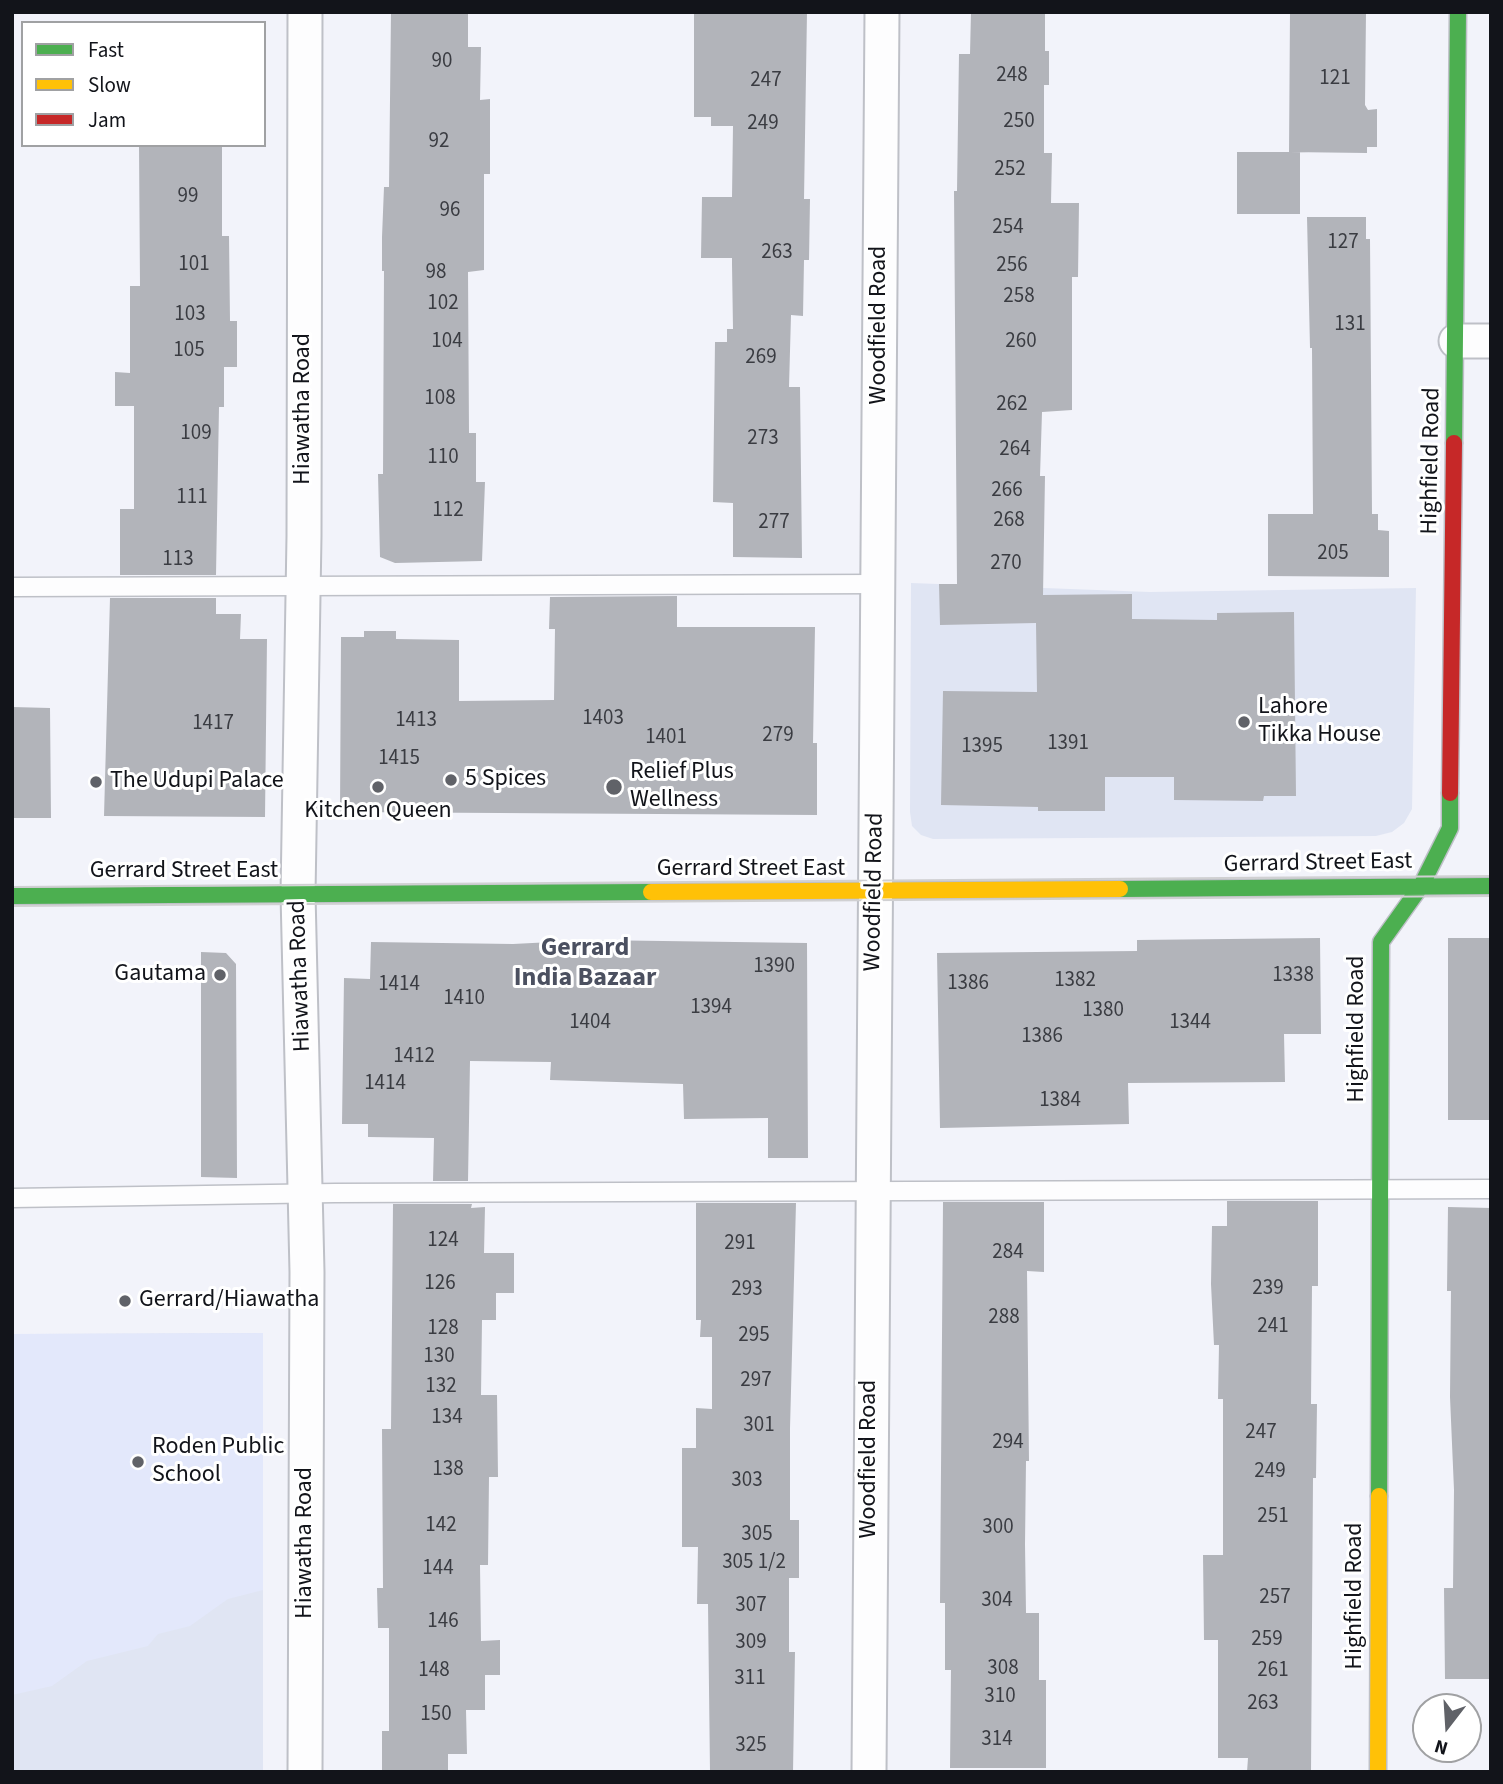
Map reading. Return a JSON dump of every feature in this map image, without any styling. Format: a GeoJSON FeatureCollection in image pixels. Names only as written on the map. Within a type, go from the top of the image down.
{"type":"FeatureCollection","features":[{"type":"Feature","properties":{"kind":"street","name":"Hiawatha Road"},"geometry":{"type":"LineString","coordinates":[[305,12],[303,584],[298,894],[304,1193],[305,1772]]}},
{"type":"Feature","properties":{"kind":"street","name":"Woodfield Road"},"geometry":{"type":"LineString","coordinates":[[869,1772],[882,12]]}},
{"type":"Feature","properties":{"kind":"street","name":"Highfield Road"},"geometry":{"type":"LineString","coordinates":[[1378,1772],[1381,942],[1421,886],[1450,828],[1458,12]]}},
{"type":"Feature","properties":{"kind":"street"},"geometry":{"type":"LineString","coordinates":[[1456,341],[1491,341]]}},
{"type":"Feature","properties":{"kind":"street","name":"Gerrard Street East"},"geometry":{"type":"LineString","coordinates":[[12,896],[1491,886]]}},
{"type":"Feature","properties":{"kind":"lane"},"geometry":{"type":"LineString","coordinates":[[12,587],[878,584]]}},
{"type":"Feature","properties":{"kind":"lane"},"geometry":{"type":"LineString","coordinates":[[12,1198],[304,1193],[1491,1188]]}},
{"type":"Feature","properties":{"kind":"shaded area"},"geometry":{"type":"Polygon","coordinates":[[[911,583],[1150,592],[1416,588],[1412,809],[1404,823],[1392,832],[1376,836],[933,839],[921,835],[912,826],[910,812],[911,583]]]}},
{"type":"Feature","properties":{"kind":"shaded area","name":"Roden Public School"},"geometry":{"type":"Polygon","coordinates":[[[263,1333],[263,1772],[12,1772],[12,1334],[263,1333]]]}},
{"type":"Feature","properties":{"kind":"shaded area","name":"Roden Public School"},"geometry":{"type":"Polygon","coordinates":[[[263,1333],[263,1590],[228,1599],[190,1626],[158,1634],[148,1646],[87,1661],[52,1686],[12,1695],[12,1334],[263,1333]]]}},
{"type":"Feature","properties":{"kind":"building"},"geometry":{"type":"Polygon","coordinates":[[[391,12],[468,12],[468,47],[481,47],[480,100],[490,99],[490,174],[484,174],[484,270],[468,272],[469,433],[476,433],[476,482],[485,482],[482,561],[395,563],[380,557],[378,474],[383,474],[382,237],[384,187],[389,187],[391,12]]]}},
{"type":"Feature","properties":{"kind":"building"},"geometry":{"type":"Polygon","coordinates":[[[694,12],[807,12],[804,199],[810,199],[809,260],[804,260],[803,316],[791,315],[789,387],[800,387],[802,558],[733,557],[733,503],[713,502],[715,342],[727,342],[727,329],[733,329],[732,258],[701,258],[702,197],[732,197],[733,126],[711,126],[711,117],[694,117],[694,12]]]}},
{"type":"Feature","properties":{"kind":"building"},"geometry":{"type":"Polygon","coordinates":[[[971,12],[1045,12],[1045,51],[1049,51],[1049,85],[1044,85],[1044,153],[1052,153],[1051,203],[1079,203],[1078,277],[1072,277],[1072,410],[1042,412],[1040,476],[1045,476],[1043,595],[1132,594],[1132,619],[1217,620],[1217,613],[1294,612],[1296,796],[1264,796],[1263,801],[1174,800],[1174,777],[1105,777],[1105,811],[1038,811],[1038,807],[941,805],[943,691],[1037,692],[1036,623],[940,625],[939,584],[957,584],[954,191],[957,191],[959,54],[970,54],[971,12]]]}},
{"type":"Feature","properties":{"kind":"building"},"geometry":{"type":"Polygon","coordinates":[[[1290,12],[1366,12],[1365,105],[1368,110],[1377,109],[1377,147],[1367,147],[1367,153],[1289,152],[1290,12]]]}},
{"type":"Feature","properties":{"kind":"building"},"geometry":{"type":"Polygon","coordinates":[[[139,147],[222,147],[222,236],[229,236],[230,321],[237,321],[237,367],[224,367],[224,407],[219,407],[216,575],[120,575],[120,509],[134,509],[134,406],[115,406],[115,372],[130,373],[130,286],[140,286],[139,147]]]}},
{"type":"Feature","properties":{"kind":"building"},"geometry":{"type":"Polygon","coordinates":[[[1237,152],[1300,152],[1300,214],[1237,214],[1237,152]]]}},
{"type":"Feature","properties":{"kind":"building"},"geometry":{"type":"Polygon","coordinates":[[[1307,217],[1366,217],[1366,239],[1370,239],[1372,514],[1378,514],[1378,530],[1389,531],[1389,577],[1268,576],[1268,514],[1313,514],[1312,348],[1307,217]]]}},
{"type":"Feature","properties":{"kind":"building"},"geometry":{"type":"Polygon","coordinates":[[[677,596],[677,627],[815,627],[813,743],[817,743],[817,815],[340,812],[341,637],[364,637],[364,631],[396,631],[396,639],[459,640],[459,701],[554,700],[555,629],[549,629],[550,597],[677,596]]]}},
{"type":"Feature","properties":{"kind":"building"},"geometry":{"type":"Polygon","coordinates":[[[110,598],[216,598],[216,614],[241,614],[240,639],[267,639],[265,817],[104,816],[110,598]]]}},
{"type":"Feature","properties":{"kind":"building"},"geometry":{"type":"Polygon","coordinates":[[[12,707],[50,708],[51,818],[12,818],[12,707]]]}},
{"type":"Feature","properties":{"kind":"building"},"geometry":{"type":"Polygon","coordinates":[[[1320,938],[1321,1034],[1284,1034],[1285,1082],[1128,1083],[1129,1124],[940,1128],[937,953],[1137,951],[1137,940],[1320,938]]]}},
{"type":"Feature","properties":{"kind":"building"},"geometry":{"type":"Polygon","coordinates":[[[1448,938],[1491,938],[1491,1120],[1448,1120],[1448,938]]]}},
{"type":"Feature","properties":{"kind":"building"},"geometry":{"type":"Polygon","coordinates":[[[591,940],[807,943],[808,1158],[768,1158],[768,1118],[684,1119],[683,1084],[550,1080],[551,1062],[470,1061],[468,1181],[433,1181],[434,1138],[368,1137],[368,1124],[342,1124],[344,978],[370,979],[371,942],[513,944],[591,940]]]}},
{"type":"Feature","properties":{"kind":"building"},"geometry":{"type":"Polygon","coordinates":[[[201,952],[226,953],[236,964],[237,1178],[201,1177],[201,952]]]}},
{"type":"Feature","properties":{"kind":"building"},"geometry":{"type":"Polygon","coordinates":[[[1227,1201],[1318,1201],[1318,1286],[1312,1286],[1311,1404],[1317,1404],[1316,1478],[1313,1478],[1311,1772],[1247,1772],[1248,1758],[1218,1758],[1218,1640],[1204,1640],[1203,1555],[1223,1555],[1223,1399],[1218,1399],[1219,1345],[1214,1345],[1211,1284],[1212,1226],[1227,1226],[1227,1201]]]}},
{"type":"Feature","properties":{"kind":"building"},"geometry":{"type":"Polygon","coordinates":[[[943,1202],[1044,1202],[1044,1272],[1027,1271],[1029,1461],[1026,1461],[1025,1544],[1026,1613],[1039,1613],[1039,1680],[1046,1680],[1046,1768],[950,1768],[951,1670],[945,1670],[945,1603],[940,1603],[943,1202]]]}},
{"type":"Feature","properties":{"kind":"building"},"geometry":{"type":"Polygon","coordinates":[[[696,1203],[796,1203],[790,1520],[799,1520],[799,1578],[789,1578],[789,1652],[795,1652],[793,1772],[710,1772],[708,1604],[697,1604],[698,1547],[682,1547],[682,1448],[696,1448],[696,1408],[712,1409],[712,1337],[700,1337],[701,1320],[696,1320],[696,1203]]]}},
{"type":"Feature","properties":{"kind":"building"},"geometry":{"type":"Polygon","coordinates":[[[393,1204],[472,1204],[471,1208],[485,1207],[484,1253],[514,1253],[514,1293],[496,1293],[496,1320],[482,1320],[481,1395],[497,1395],[498,1477],[489,1477],[488,1565],[480,1565],[481,1641],[500,1640],[500,1675],[485,1675],[485,1710],[466,1710],[467,1754],[448,1754],[448,1770],[382,1770],[382,1731],[389,1731],[389,1628],[378,1628],[377,1588],[383,1588],[382,1429],[391,1429],[393,1204]]]}},
{"type":"Feature","properties":{"kind":"building"},"geometry":{"type":"Polygon","coordinates":[[[1448,1207],[1491,1208],[1491,1679],[1445,1679],[1444,1588],[1453,1588],[1454,1490],[1450,1397],[1451,1291],[1447,1291],[1448,1207]]]}},
{"type":"Feature","properties":{"kind":"tram line"},"geometry":{"type":"LineString","coordinates":[[12,887],[1491,876]]}},
{"type":"Feature","properties":{"kind":"tram line"},"geometry":{"type":"LineString","coordinates":[[12,906],[1491,896]]}},
{"type":"Feature","properties":{"kind":"traffic: fast"},"geometry":{"type":"LineString","coordinates":[[1454,443],[1458,12]]}},
{"type":"Feature","properties":{"kind":"traffic: fast"},"geometry":{"type":"LineString","coordinates":[[1379,1496],[1381,942],[1421,886],[1450,828],[1450,793]]}},
{"type":"Feature","properties":{"kind":"traffic: fast"},"geometry":{"type":"LineString","coordinates":[[1120,889],[1491,886]]}},
{"type":"Feature","properties":{"kind":"traffic: fast"},"geometry":{"type":"LineString","coordinates":[[12,896],[651,892]]}},
{"type":"Feature","properties":{"kind":"traffic: slow"},"geometry":{"type":"LineString","coordinates":[[651,892],[1120,889]]}},
{"type":"Feature","properties":{"kind":"traffic: slow"},"geometry":{"type":"LineString","coordinates":[[1378,1772],[1379,1496]]}},
{"type":"Feature","properties":{"kind":"traffic: jam"},"geometry":{"type":"LineString","coordinates":[[1450,793],[1454,443]]}},
{"type":"Feature","properties":{"kind":"place","name":"Lahore Tikka House"},"geometry":{"type":"Point","coordinates":[1244,722]}},
{"type":"Feature","properties":{"kind":"place","name":"5 Spices"},"geometry":{"type":"Point","coordinates":[451,780]}},
{"type":"Feature","properties":{"kind":"place","name":"The Udupi Palace"},"geometry":{"type":"Point","coordinates":[96,782]}},
{"type":"Feature","properties":{"kind":"place","name":"Kitchen Queen"},"geometry":{"type":"Point","coordinates":[378,787]}},
{"type":"Feature","properties":{"kind":"place","name":"Relief Plus Wellness"},"geometry":{"type":"Point","coordinates":[614,787]}},
{"type":"Feature","properties":{"kind":"place","name":"Gautama"},"geometry":{"type":"Point","coordinates":[220,975]}},
{"type":"Feature","properties":{"kind":"place","name":"Gerrard/Hiawatha"},"geometry":{"type":"Point","coordinates":[125,1301]}},
{"type":"Feature","properties":{"kind":"place","name":"Roden Public School"},"geometry":{"type":"Point","coordinates":[138,1462]}},
{"type":"Feature","properties":{"kind":"district","name":"Gerrard India Bazaar"},"geometry":{"type":"Point","coordinates":[585,964]}}]}
